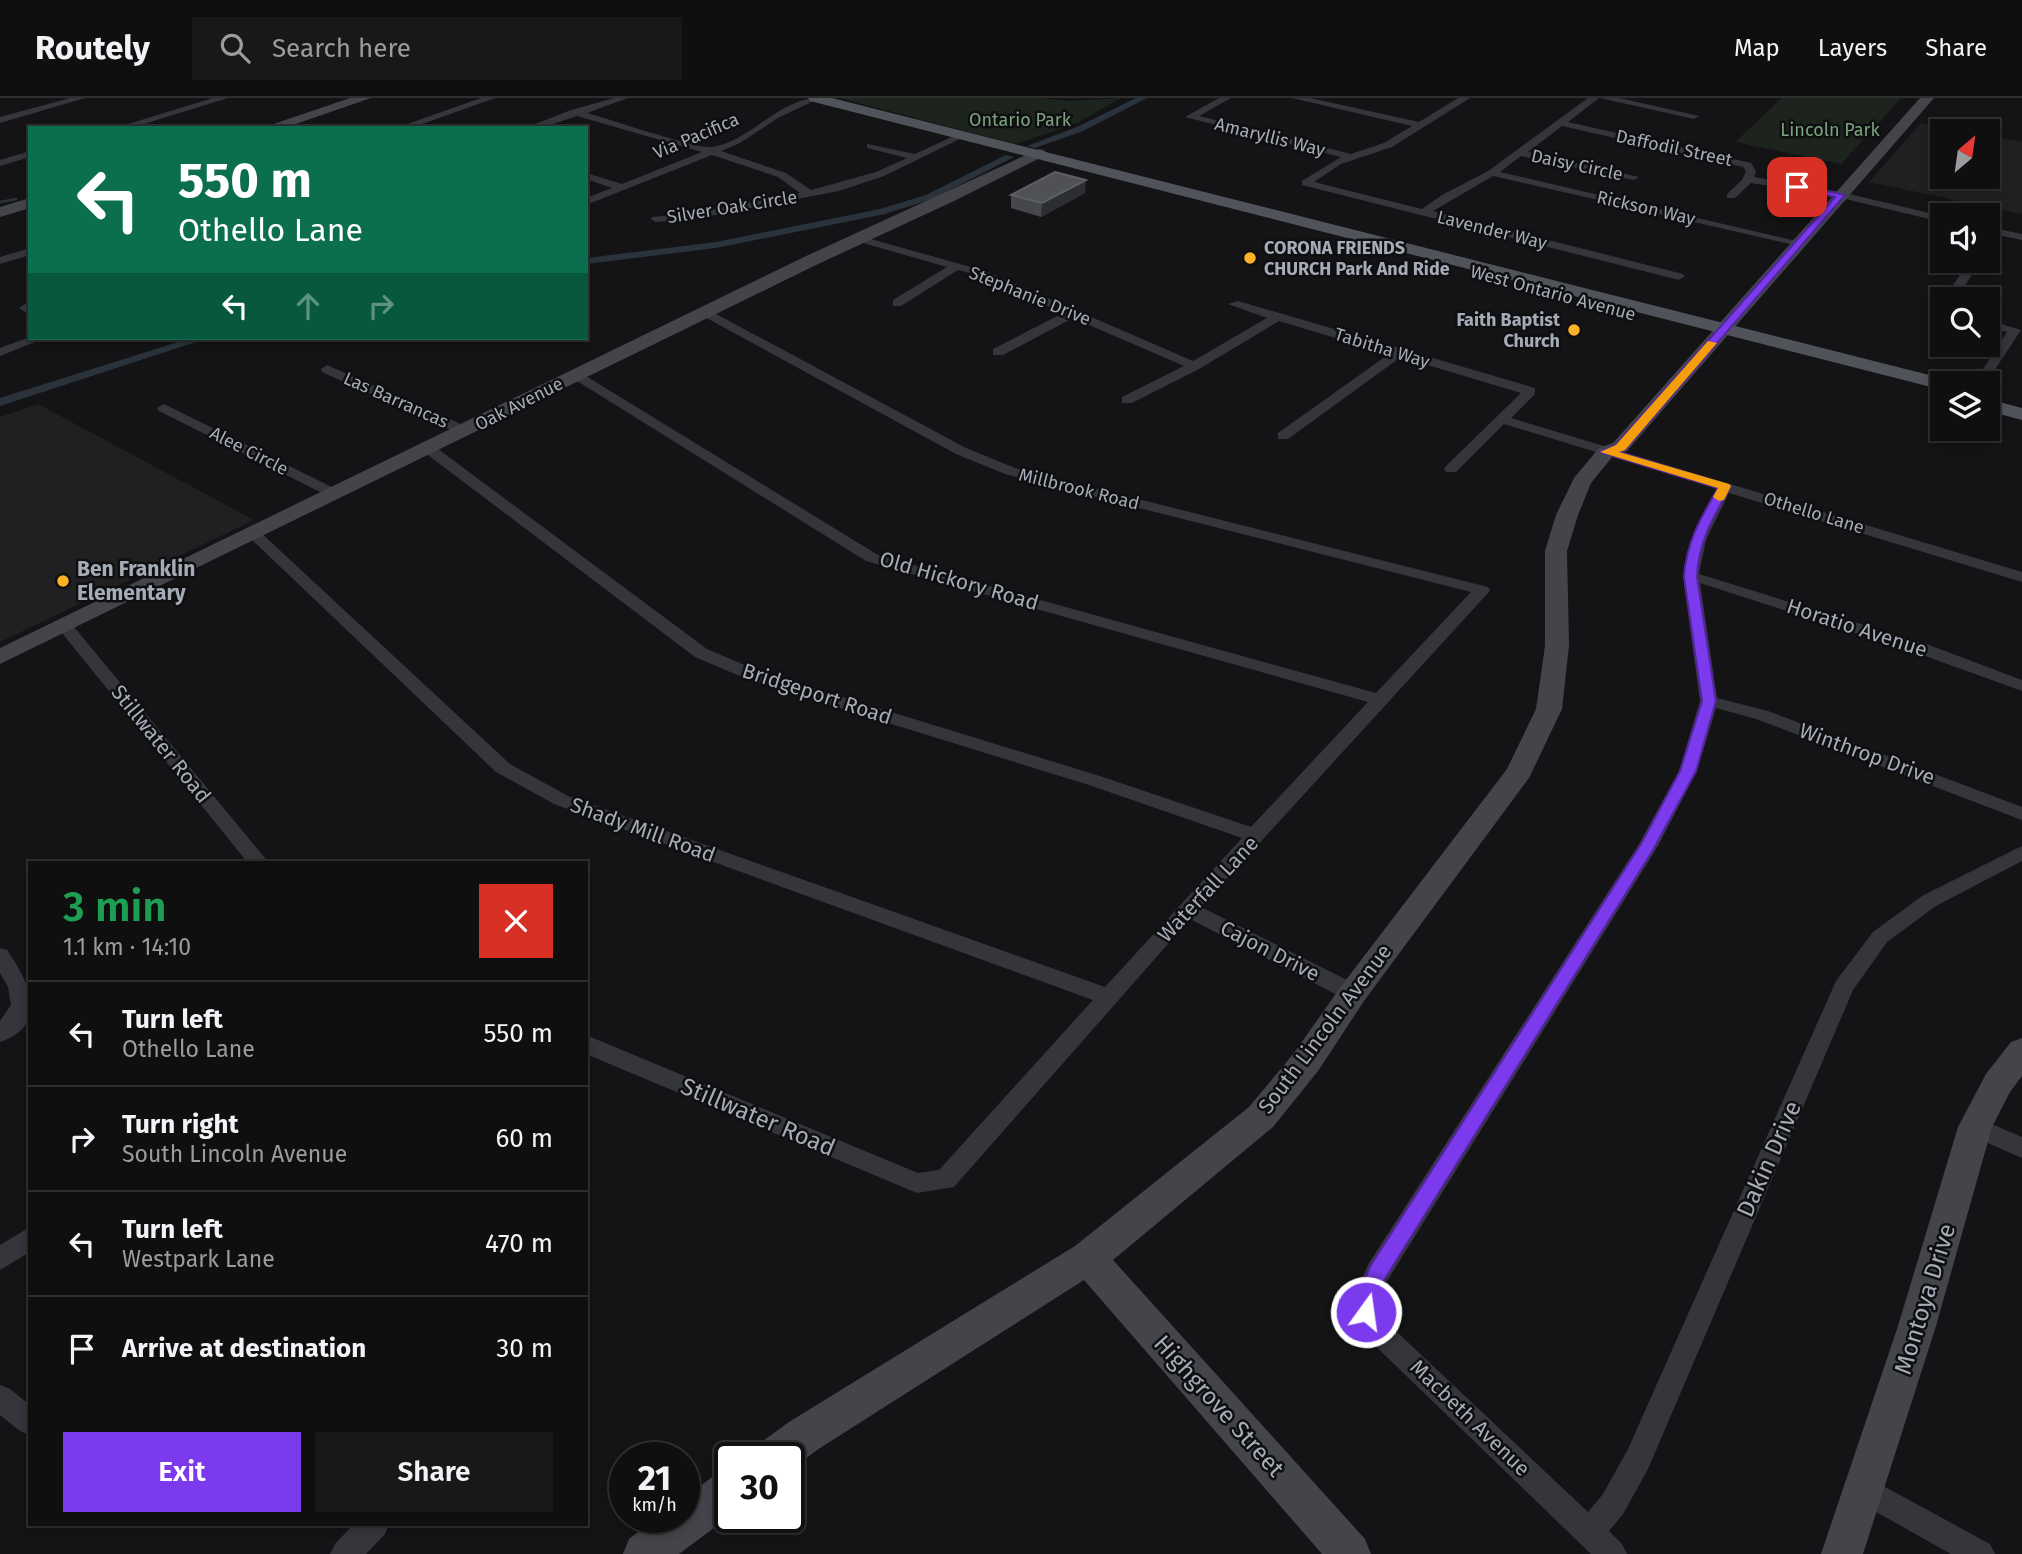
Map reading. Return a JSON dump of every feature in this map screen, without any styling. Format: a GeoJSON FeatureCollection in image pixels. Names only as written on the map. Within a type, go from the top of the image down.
{"type":"FeatureCollection","features":[{"type":"Feature","properties":{"kind":"main road"},"geometry":{"type":"LineString","coordinates":[[275,126],[364,98]]}},
{"type":"Feature","properties":{"kind":"main road","name":"West Ontario Avenue"},"geometry":{"type":"LineString","coordinates":[[815,98],[1713,330],[1930,390]]}},
{"type":"Feature","properties":{"kind":"main road","name":"South Lincoln Avenue"},"geometry":{"type":"LineString","coordinates":[[795,1442],[1088,1258],[1261,1117],[1306,1062],[1353,992],[1519,772],[1549,709],[1557,646],[1556,551],[1581,482],[1606,452],[1602,441],[1713,330],[1834,194],[1913,98]]}},
{"type":"Feature","properties":{"kind":"main road","name":"South Lincoln Avenue"},"geometry":{"type":"LineString","coordinates":[[1834,194],[1927,98]]}},
{"type":"Feature","properties":{"kind":"main road","name":"Oak Avenue"},"geometry":{"type":"LineString","coordinates":[[0,657],[705,312],[1034,155]]}},
{"type":"Feature","properties":{"kind":"main road"},"geometry":{"type":"LineString","coordinates":[[0,212],[28,204]]}},
{"type":"Feature","properties":{"kind":"main road","name":"West Ontario Avenue"},"geometry":{"type":"LineString","coordinates":[[1713,330],[1930,381]]}},
{"type":"Feature","properties":{"kind":"main road"},"geometry":{"type":"LineString","coordinates":[[2000,399],[2022,405]]}},
{"type":"Feature","properties":{"kind":"main road"},"geometry":{"type":"LineString","coordinates":[[2000,408],[2022,414]]}},
{"type":"Feature","properties":{"kind":"main road","name":"Montoya Drive"},"geometry":{"type":"LineString","coordinates":[[1842,1554],[1917,1326],[1975,1127],[1998,1083],[2022,1051]]}},
{"type":"Feature","properties":{"kind":"main road","name":"Highgrove Street"},"geometry":{"type":"LineString","coordinates":[[1088,1258],[1350,1554]]}},
{"type":"Feature","properties":{"kind":"main road"},"geometry":{"type":"LineString","coordinates":[[644,1554],[714,1502]]}},
{"type":"Feature","properties":{"kind":"street"},"geometry":{"type":"LineString","coordinates":[[3,120],[80,98]]}},
{"type":"Feature","properties":{"kind":"street"},"geometry":{"type":"LineString","coordinates":[[127,126],[223,98]]}},
{"type":"Feature","properties":{"kind":"street"},"geometry":{"type":"LineString","coordinates":[[407,126],[491,98]]}},
{"type":"Feature","properties":{"kind":"street"},"geometry":{"type":"LineString","coordinates":[[536,126],[623,98]]}},
{"type":"Feature","properties":{"kind":"street","name":"Via Pacifica"},"geometry":{"type":"LineString","coordinates":[[588,201],[737,141],[775,116],[815,98]]}},
{"type":"Feature","properties":{"kind":"street","name":"Amaryllis Way"},"geometry":{"type":"LineString","coordinates":[[1226,98],[1190,117],[1351,157]]}},
{"type":"Feature","properties":{"kind":"street"},"geometry":{"type":"LineString","coordinates":[[1297,98],[1420,125]]}},
{"type":"Feature","properties":{"kind":"street"},"geometry":{"type":"LineString","coordinates":[[1351,157],[1388,145],[1465,98]]}},
{"type":"Feature","properties":{"kind":"street"},"geometry":{"type":"LineString","coordinates":[[1423,213],[1446,197],[1493,173],[1594,98]]}},
{"type":"Feature","properties":{"kind":"street"},"geometry":{"type":"LineString","coordinates":[[1605,98],[1694,116]]}},
{"type":"Feature","properties":{"kind":"street"},"geometry":{"type":"LineString","coordinates":[[574,112],[773,171],[809,194]]}},
{"type":"Feature","properties":{"kind":"street"},"geometry":{"type":"LineString","coordinates":[[3,120],[21,124]]}},
{"type":"Feature","properties":{"kind":"street","name":"Daffodil Street"},"geometry":{"type":"LineString","coordinates":[[1561,123],[1740,162],[1750,168],[1748,178],[1731,196]]}},
{"type":"Feature","properties":{"kind":"street","name":"Silver Oak Circle"},"geometry":{"type":"LineString","coordinates":[[656,219],[694,216],[861,181],[961,136]]}},
{"type":"Feature","properties":{"kind":"street"},"geometry":{"type":"LineString","coordinates":[[871,146],[916,157]]}},
{"type":"Feature","properties":{"kind":"street","name":"Daisy Circle"},"geometry":{"type":"LineString","coordinates":[[1520,153],[1634,177]]}},
{"type":"Feature","properties":{"kind":"street"},"geometry":{"type":"LineString","coordinates":[[0,163],[28,155]]}},
{"type":"Feature","properties":{"kind":"street","name":"Lavender Way"},"geometry":{"type":"LineString","coordinates":[[1351,157],[1337,162],[1306,183],[1679,276]]}},
{"type":"Feature","properties":{"kind":"street","name":"Rickson Way"},"geometry":{"type":"LineString","coordinates":[[1493,173],[1792,242]]}},
{"type":"Feature","properties":{"kind":"street"},"geometry":{"type":"LineString","coordinates":[[588,177],[621,187]]}},
{"type":"Feature","properties":{"kind":"street"},"geometry":{"type":"LineString","coordinates":[[1748,178],[1930,216]]}},
{"type":"Feature","properties":{"kind":"street"},"geometry":{"type":"LineString","coordinates":[[2000,235],[2022,237]]}},
{"type":"Feature","properties":{"kind":"street","name":"Stephanie Drive"},"geometry":{"type":"LineString","coordinates":[[860,239],[956,266],[1004,283],[1194,366]]}},
{"type":"Feature","properties":{"kind":"street"},"geometry":{"type":"LineString","coordinates":[[0,261],[28,252]]}},
{"type":"Feature","properties":{"kind":"street"},"geometry":{"type":"LineString","coordinates":[[897,303],[956,266]]}},
{"type":"Feature","properties":{"kind":"street","name":"Tabitha Way"},"geometry":{"type":"LineString","coordinates":[[1234,304],[1530,391],[1501,419]]}},
{"type":"Feature","properties":{"kind":"street","name":"Millbrook Road"},"geometry":{"type":"LineString","coordinates":[[705,312],[961,451],[1010,471],[1482,590]]}},
{"type":"Feature","properties":{"kind":"street"},"geometry":{"type":"LineString","coordinates":[[998,352],[1073,313]]}},
{"type":"Feature","properties":{"kind":"street"},"geometry":{"type":"LineString","coordinates":[[1127,400],[1194,366],[1277,317]]}},
{"type":"Feature","properties":{"kind":"street"},"geometry":{"type":"LineString","coordinates":[[1987,371],[2019,331],[2000,327]]}},
{"type":"Feature","properties":{"kind":"street"},"geometry":{"type":"LineString","coordinates":[[0,352],[33,340]]}},
{"type":"Feature","properties":{"kind":"street"},"geometry":{"type":"LineString","coordinates":[[1283,436],[1398,353]]}},
{"type":"Feature","properties":{"kind":"street","name":"Las Barrancas"},"geometry":{"type":"LineString","coordinates":[[327,369],[465,431]]}},
{"type":"Feature","properties":{"kind":"street","name":"Old Hickory Road"},"geometry":{"type":"LineString","coordinates":[[576,376],[872,558],[1380,700]]}},
{"type":"Feature","properties":{"kind":"street","name":"Alee Circle"},"geometry":{"type":"LineString","coordinates":[[164,408],[335,494]]}},
{"type":"Feature","properties":{"kind":"street"},"geometry":{"type":"LineString","coordinates":[[1451,469],[1501,419]]}},
{"type":"Feature","properties":{"kind":"street","name":"Othello Lane"},"geometry":{"type":"LineString","coordinates":[[1501,419],[2022,577]]}},
{"type":"Feature","properties":{"kind":"street","name":"Bridgeport Road"},"geometry":{"type":"LineString","coordinates":[[429,449],[710,657],[755,676],[1096,780],[1257,836]]}},
{"type":"Feature","properties":{"kind":"street","name":"Macbeth Avenue"},"geometry":{"type":"LineString","coordinates":[[1612,1554],[1373,1326],[1366,1312],[1366,1299],[1378,1271],[1648,846],[1688,771],[1709,701],[1691,577],[1691,560],[1701,528],[1725,486]]}},
{"type":"Feature","properties":{"kind":"street","name":"Shady Mill Road"},"geometry":{"type":"LineString","coordinates":[[254,534],[503,768],[561,800],[1109,998]]}},
{"type":"Feature","properties":{"kind":"street","name":"Horatio Avenue"},"geometry":{"type":"LineString","coordinates":[[1691,577],[1712,581],[1923,649],[2022,686]]}},
{"type":"Feature","properties":{"kind":"street","name":"Waterfall Lane"},"geometry":{"type":"LineString","coordinates":[[932,1183],[946,1181],[1187,909],[1482,590]]}},
{"type":"Feature","properties":{"kind":"street","name":"Stillwater Road"},"geometry":{"type":"LineString","coordinates":[[64,625],[257,861]]}},
{"type":"Feature","properties":{"kind":"street","name":"Winthrop Drive"},"geometry":{"type":"LineString","coordinates":[[1709,701],[1762,715],[2022,814]]}},
{"type":"Feature","properties":{"kind":"street","name":"Dakin Drive"},"geometry":{"type":"LineString","coordinates":[[1590,1532],[1613,1504],[1638,1459],[1844,987],[1880,937],[1929,901],[2022,853]]}},
{"type":"Feature","properties":{"kind":"street","name":"Cajon Drive"},"geometry":{"type":"LineString","coordinates":[[1187,909],[1353,992]]}},
{"type":"Feature","properties":{"kind":"street"},"geometry":{"type":"LineString","coordinates":[[0,956],[23,993],[21,1011],[0,1033]]}},
{"type":"Feature","properties":{"kind":"street","name":"Stillwater Road"},"geometry":{"type":"LineString","coordinates":[[588,1045],[917,1183],[932,1183]]}},
{"type":"Feature","properties":{"kind":"street"},"geometry":{"type":"LineString","coordinates":[[1975,1127],[2022,1148]]}},
{"type":"Feature","properties":{"kind":"street"},"geometry":{"type":"LineString","coordinates":[[0,1259],[28,1239]]}},
{"type":"Feature","properties":{"kind":"street"},"geometry":{"type":"LineString","coordinates":[[0,1398],[28,1420]]}},
{"type":"Feature","properties":{"kind":"street"},"geometry":{"type":"LineString","coordinates":[[1865,1490],[1980,1554]]}},
{"type":"Feature","properties":{"kind":"street"},"geometry":{"type":"LineString","coordinates":[[345,1554],[373,1526]]}},
{"type":"Feature","properties":{"kind":"shaded area"},"geometry":{"type":"Polygon","coordinates":[[[1921,123],[1930,125],[1930,189],[2000,189],[2000,138],[2022,142],[2022,214],[2000,209],[2000,203],[1969,203],[1869,182],[1921,123]]]}},
{"type":"Feature","properties":{"kind":"shaded area","name":"Ben Franklin Elementary"},"geometry":{"type":"Polygon","coordinates":[[[38,404],[254,520],[0,642],[0,417],[38,404]]]}},
{"type":"Feature","properties":{"kind":"green space","name":"Ontario Park"},"geometry":{"type":"Polygon","coordinates":[[[839,98],[1039,98],[1070,101],[1121,98],[1077,123],[1016,144],[839,98]]]}},
{"type":"Feature","properties":{"kind":"green space","name":"Lincoln Park"},"geometry":{"type":"Polygon","coordinates":[[[1782,98],[1901,98],[1841,164],[1735,142],[1782,98]]]}},
{"type":"Feature","properties":{"kind":"building"},"geometry":{"type":"Polygon","coordinates":[[[1055,172],[1086,180],[1042,203],[1011,195],[1055,172]]]}},
{"type":"Feature","properties":{"kind":"waterway"},"geometry":{"type":"LineString","coordinates":[[1032,146],[1080,129],[1143,98]]}},
{"type":"Feature","properties":{"kind":"waterway"},"geometry":{"type":"LineString","coordinates":[[588,261],[716,245],[882,212],[929,197],[1009,157]]}},
{"type":"Feature","properties":{"kind":"waterway"},"geometry":{"type":"LineString","coordinates":[[0,202],[16,199]]}},
{"type":"Feature","properties":{"kind":"waterway"},"geometry":{"type":"LineString","coordinates":[[0,402],[196,340]]}},
{"type":"Feature","properties":{"kind":"slow traffic"},"geometry":{"type":"LineString","coordinates":[[1712,343],[1620,447],[1606,452],[1725,486],[1719,497]]}},
{"type":"Feature","properties":{"kind":"place","name":"CORONA FRIENDS CHURCH Park And Ride"},"geometry":{"type":"Point","coordinates":[1250,258]}},
{"type":"Feature","properties":{"kind":"place","name":"Faith Baptist Church"},"geometry":{"type":"Point","coordinates":[1574,330]}},
{"type":"Feature","properties":{"kind":"place","name":"Ben Franklin Elementary"},"geometry":{"type":"Point","coordinates":[63,581]}},
{"type":"Feature","properties":{"kind":"route"},"geometry":{"type":"LineString","coordinates":[[1366,1312],[1366,1299],[1378,1271],[1648,846],[1688,771],[1709,701],[1691,577],[1691,560],[1701,528],[1725,486],[1606,452],[1620,447],[1841,195],[1797,187]]}}]}
